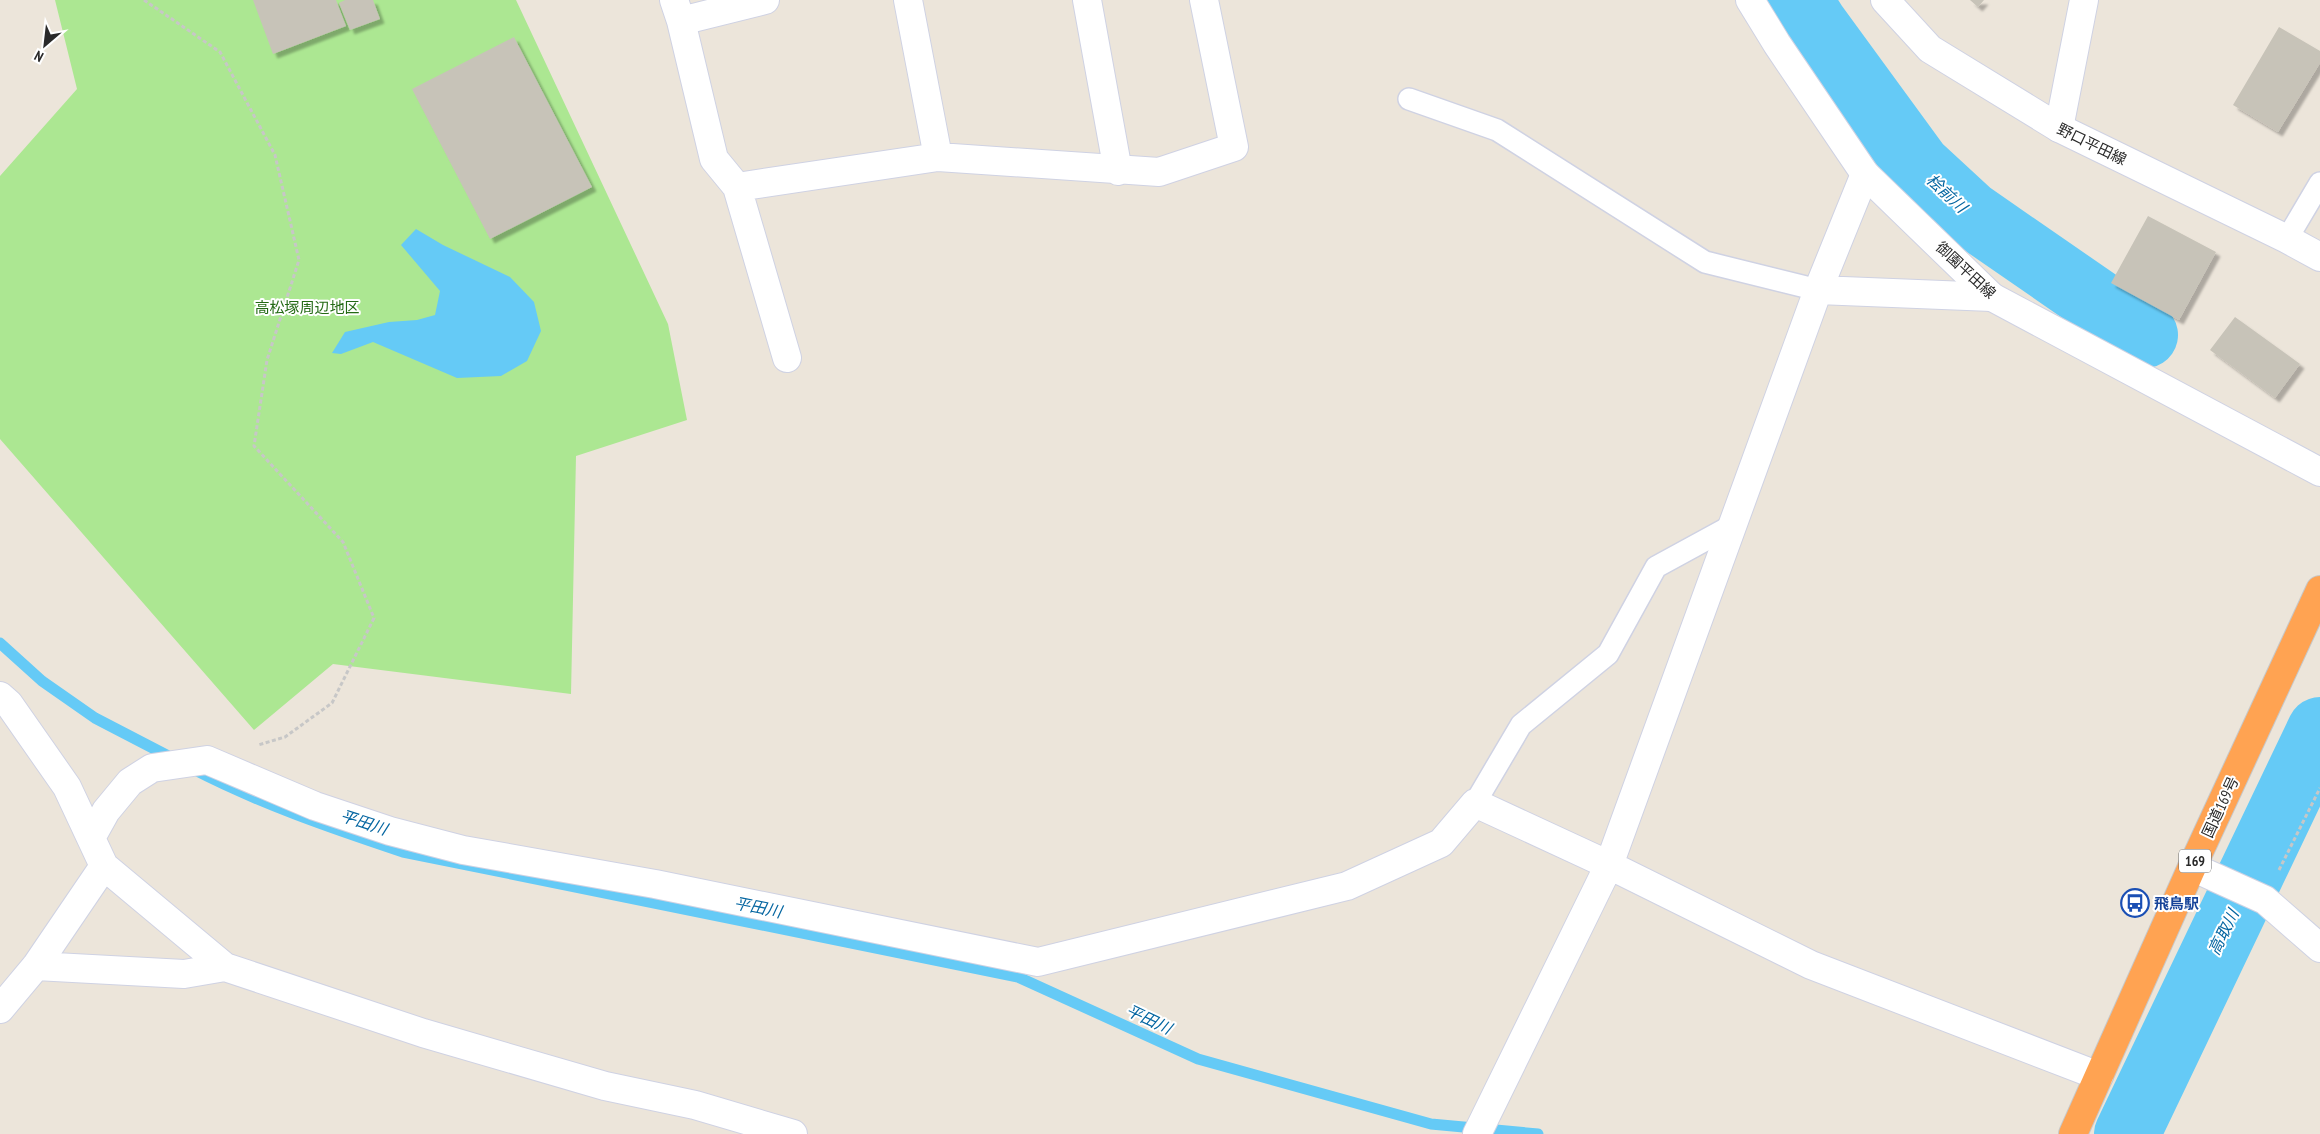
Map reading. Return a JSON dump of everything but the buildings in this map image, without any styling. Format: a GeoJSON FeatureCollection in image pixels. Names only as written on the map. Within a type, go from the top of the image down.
{"type":"FeatureCollection","features":[{"type":"Feature","properties":{"kind":"highway","name":"国道169号"},"geometry":{"type":"LineString","coordinates":[[2073,1134],[2192,867],[2320,590]]}},
{"type":"Feature","properties":{"kind":"street"},"geometry":{"type":"LineString","coordinates":[[765,0],[678,11],[714,159],[737,187],[787,358]]}},
{"type":"Feature","properties":{"kind":"street"},"geometry":{"type":"LineString","coordinates":[[908,0],[938,157]]}},
{"type":"Feature","properties":{"kind":"street"},"geometry":{"type":"LineString","coordinates":[[1087,0],[1118,171]]}},
{"type":"Feature","properties":{"kind":"street"},"geometry":{"type":"LineString","coordinates":[[737,187],[938,157],[1118,171],[1159,172],[1234,147],[1204,0]]}},
{"type":"Feature","properties":{"kind":"street","name":"御園平田線"},"geometry":{"type":"LineString","coordinates":[[1750,0],[1777,44],[1865,174],[1992,297],[2320,472]]}},
{"type":"Feature","properties":{"kind":"street","name":"野口平田線"},"geometry":{"type":"LineString","coordinates":[[1885,0],[1930,48],[2059,128],[2287,239],[2320,257]]}},
{"type":"Feature","properties":{"kind":"street"},"geometry":{"type":"LineString","coordinates":[[2059,128],[2084,0]]}},
{"type":"Feature","properties":{"kind":"street"},"geometry":{"type":"LineString","coordinates":[[1481,1126],[1609,865],[1818,290],[1865,174]]}},
{"type":"Feature","properties":{"kind":"street"},"geometry":{"type":"LineString","coordinates":[[1818,290],[1992,297]]}},
{"type":"Feature","properties":{"kind":"street"},"geometry":{"type":"LineString","coordinates":[[0,696],[9,704],[67,787],[104,866],[225,967],[423,1033],[605,1086],[695,1105],[792,1134]]}},
{"type":"Feature","properties":{"kind":"street"},"geometry":{"type":"LineString","coordinates":[[91,838],[106,811],[130,782],[152,768],[207,760],[315,806],[390,831],[463,850],[655,884],[1038,962],[1347,886],[1441,843],[1475,803],[1609,865],[1811,965],[2099,1076]]}},
{"type":"Feature","properties":{"kind":"street"},"geometry":{"type":"LineString","coordinates":[[0,1009],[36,966],[104,866]]}},
{"type":"Feature","properties":{"kind":"street"},"geometry":{"type":"LineString","coordinates":[[2192,867],[2265,900],[2320,948]]}},
{"type":"Feature","properties":{"kind":"street"},"geometry":{"type":"LineString","coordinates":[[36,966],[184,974],[225,967]]}},
{"type":"Feature","properties":{"kind":"lane"},"geometry":{"type":"LineString","coordinates":[[1409,99],[1497,130],[1705,262],[1818,290]]}},
{"type":"Feature","properties":{"kind":"lane"},"geometry":{"type":"LineString","coordinates":[[2287,239],[2320,183]]}},
{"type":"Feature","properties":{"kind":"lane"},"geometry":{"type":"LineString","coordinates":[[1475,803],[1521,726],[1608,654],[1656,567],[1733,525]]}},
{"type":"Feature","properties":{"kind":"path"},"geometry":{"type":"LineString","coordinates":[[144,0],[220,52],[276,155],[299,260],[267,360],[254,446],[343,542],[374,618],[332,703],[285,737],[207,760]]}},
{"type":"Feature","properties":{"kind":"path"},"geometry":{"type":"LineString","coordinates":[[2265,900],[2320,788]]}},
{"type":"Feature","properties":{"kind":"green space","name":"高松塚周辺地区"},"geometry":{"type":"Polygon","coordinates":[[[55,0],[516,0],[668,324],[687,420],[576,456],[571,694],[333,664],[254,730],[0,439],[0,176],[77,89],[55,0]]]}},
{"type":"Feature","properties":{"kind":"water"},"geometry":{"type":"Polygon","coordinates":[[[416,229],[443,245],[510,277],[534,302],[541,331],[527,361],[501,376],[457,378],[373,342],[341,354],[332,353],[345,332],[389,322],[417,320],[435,315],[440,291],[401,245],[416,229]]]}},
{"type":"Feature","properties":{"kind":"waterway","name":"桧前川"},"geometry":{"type":"LineString","coordinates":[[1799,0],[1815,25],[1918,166],[1970,214],[2145,335]]}},
{"type":"Feature","properties":{"kind":"waterway","name":"平田川"},"geometry":{"type":"LineString","coordinates":[[0,643],[42,681],[95,718],[174,759]]}},
{"type":"Feature","properties":{"kind":"waterway","name":"高取川"},"geometry":{"type":"LineString","coordinates":[[2127,1134],[2320,730]]}},
{"type":"Feature","properties":{"kind":"waterway","name":"平田川"},"geometry":{"type":"LineString","coordinates":[[191,768],[269,804],[403,852],[1018,977],[1198,1059],[1431,1124],[1538,1134]]}},
{"type":"Feature","properties":{"kind":"place","name":"飛鳥駅"},"geometry":{"type":"Point","coordinates":[2135,903]}}]}
